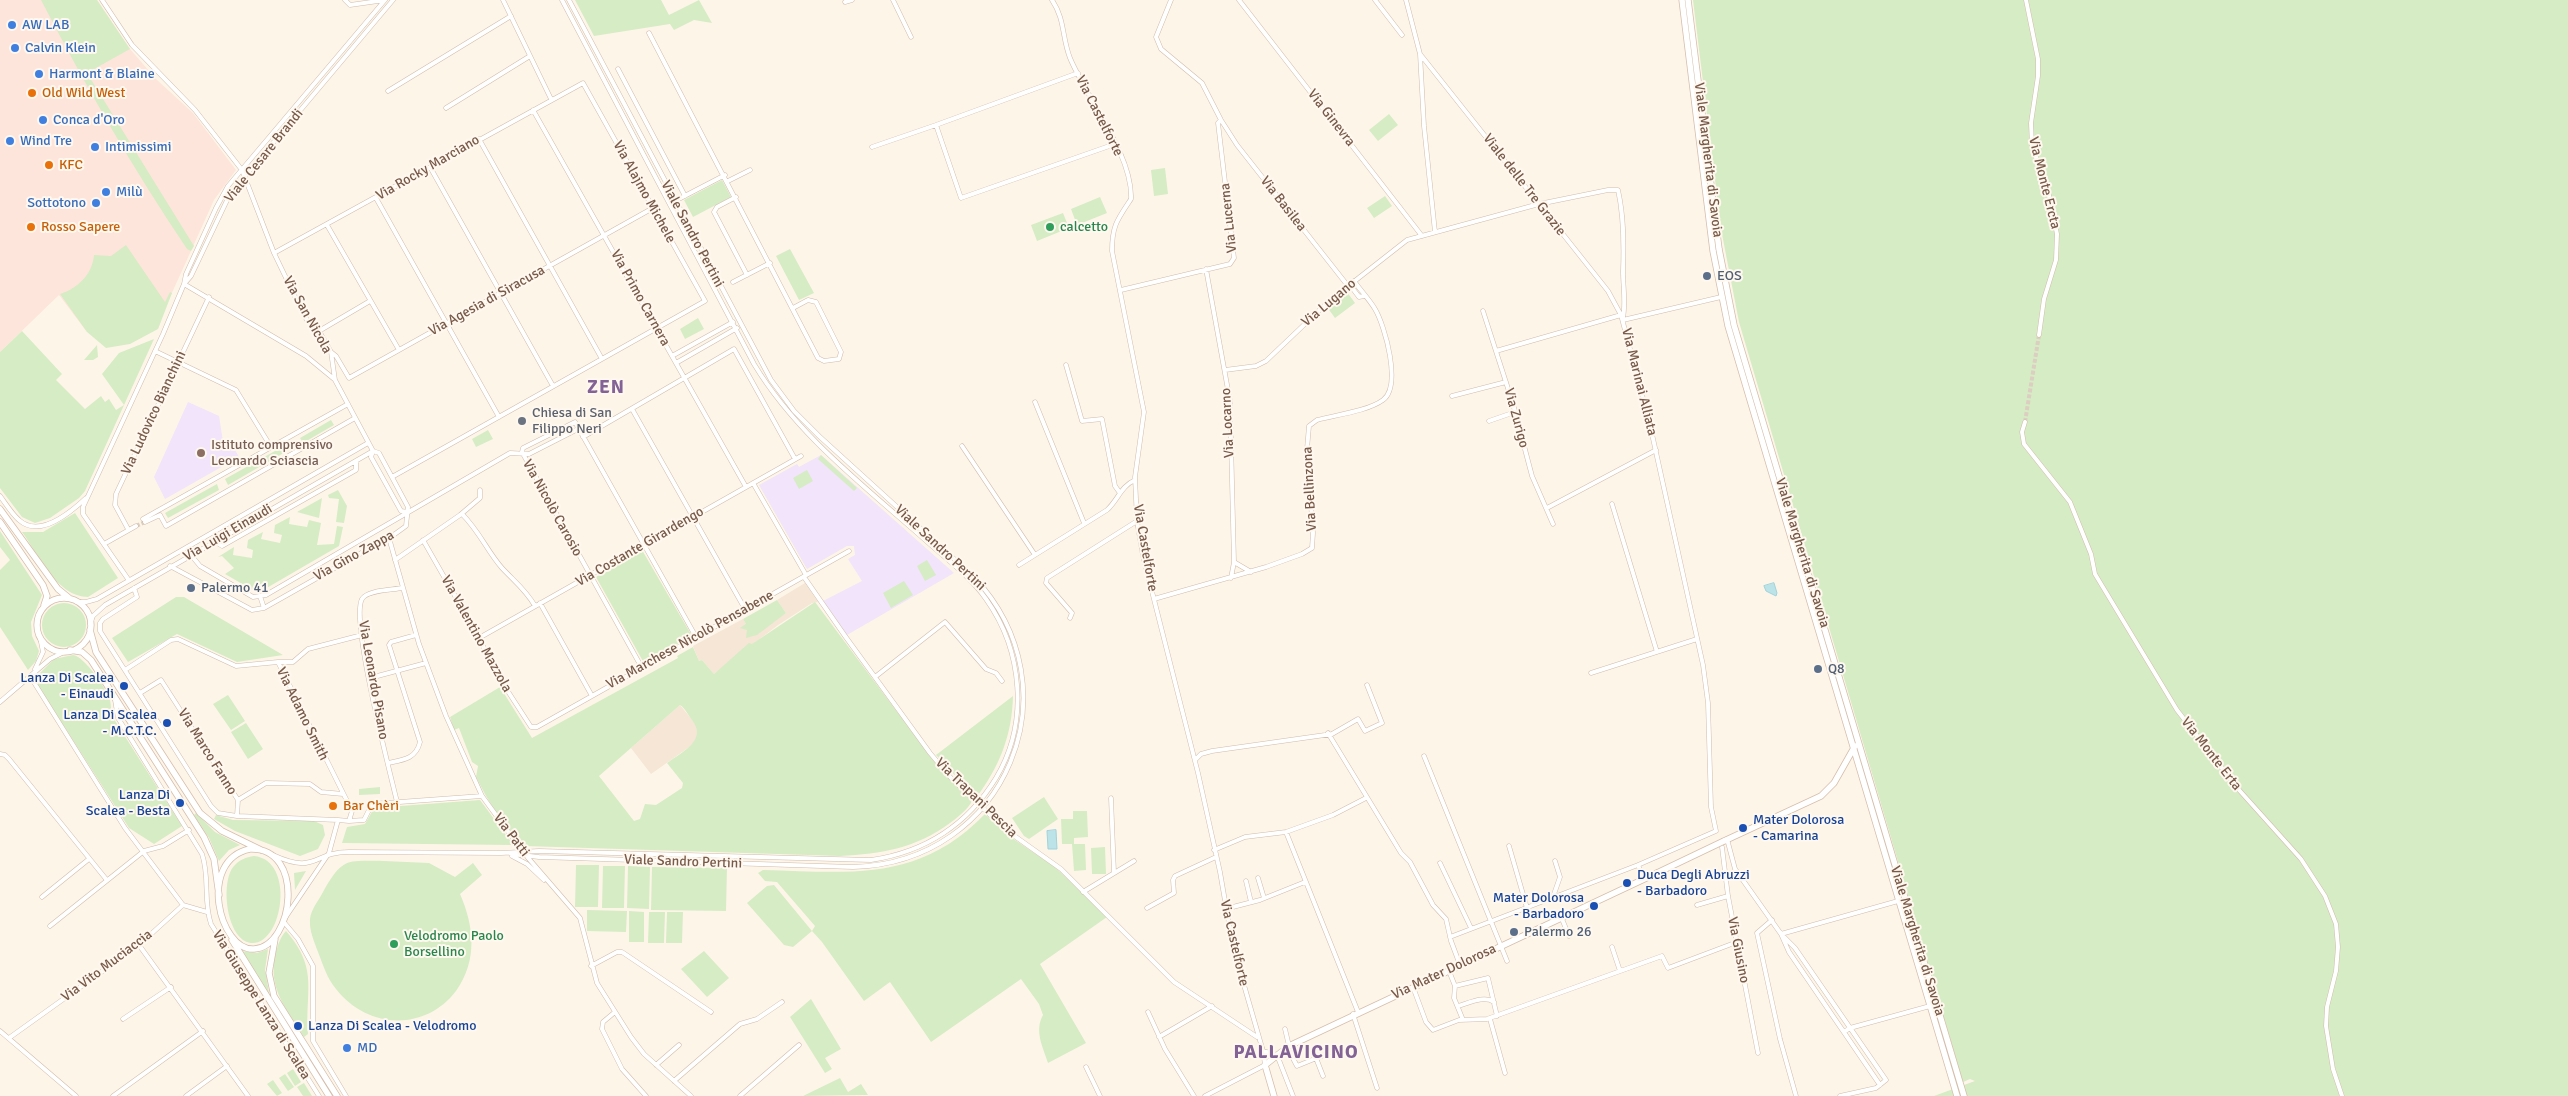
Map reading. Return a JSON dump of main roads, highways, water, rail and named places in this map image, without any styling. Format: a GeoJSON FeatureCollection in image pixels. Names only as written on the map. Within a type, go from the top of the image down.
{"type":"FeatureCollection","features":[{"type":"Feature","properties":{"kind":"water"},"geometry":{"type":"Polygon","coordinates":[[[1774,583],[1776,596],[1766,591],[1764,586],[1774,583]]]}},
{"type":"Feature","properties":{"kind":"water"},"geometry":{"type":"Polygon","coordinates":[[[1056,830],[1057,849],[1048,849],[1047,831],[1056,830]]]}},
{"type":"Feature","properties":{"kind":"tunnel"},"geometry":{"type":"LineString","coordinates":[[2025,422],[2039,335]]}},
{"type":"Feature","properties":{"kind":"tunnel"},"geometry":{"type":"LineString","coordinates":[[136,526],[145,522]]}},
{"type":"Feature","properties":{"kind":"place","name":"AW LAB"},"geometry":{"type":"Point","coordinates":[12,25]}},
{"type":"Feature","properties":{"kind":"place","name":"Calvin Klein"},"geometry":{"type":"Point","coordinates":[15,48]}},
{"type":"Feature","properties":{"kind":"place","name":"Harmont & Blaine"},"geometry":{"type":"Point","coordinates":[39,74]}},
{"type":"Feature","properties":{"kind":"place","name":"Old Wild West"},"geometry":{"type":"Point","coordinates":[32,93]}},
{"type":"Feature","properties":{"kind":"place","name":"Conca d'Oro"},"geometry":{"type":"Point","coordinates":[43,120]}},
{"type":"Feature","properties":{"kind":"place","name":"Wind Tre"},"geometry":{"type":"Point","coordinates":[10,141]}},
{"type":"Feature","properties":{"kind":"place","name":"Intimissimi"},"geometry":{"type":"Point","coordinates":[95,147]}},
{"type":"Feature","properties":{"kind":"place","name":"KFC"},"geometry":{"type":"Point","coordinates":[49,165]}},
{"type":"Feature","properties":{"kind":"place","name":"Milù"},"geometry":{"type":"Point","coordinates":[106,192]}},
{"type":"Feature","properties":{"kind":"place","name":"Sottotono"},"geometry":{"type":"Point","coordinates":[96,203]}},
{"type":"Feature","properties":{"kind":"place","name":"Rosso Sapere"},"geometry":{"type":"Point","coordinates":[31,227]}},
{"type":"Feature","properties":{"kind":"place","name":"calcetto"},"geometry":{"type":"Point","coordinates":[1050,227]}},
{"type":"Feature","properties":{"kind":"place","name":"EOS"},"geometry":{"type":"Point","coordinates":[1707,276]}},
{"type":"Feature","properties":{"kind":"place","name":"Chiesa di San Filippo Neri"},"geometry":{"type":"Point","coordinates":[522,421]}},
{"type":"Feature","properties":{"kind":"place","name":"Istituto comprensivo Leonardo Sciascia"},"geometry":{"type":"Point","coordinates":[201,453]}},
{"type":"Feature","properties":{"kind":"place","name":"Palermo 41"},"geometry":{"type":"Point","coordinates":[191,588]}},
{"type":"Feature","properties":{"kind":"place","name":"Q8"},"geometry":{"type":"Point","coordinates":[1818,669]}},
{"type":"Feature","properties":{"kind":"place","name":"Lanza Di Scalea - Einaudi"},"geometry":{"type":"Point","coordinates":[124,686]}},
{"type":"Feature","properties":{"kind":"place","name":"Lanza Di Scalea - M.C.T.C."},"geometry":{"type":"Point","coordinates":[167,723]}},
{"type":"Feature","properties":{"kind":"place","name":"Lanza Di Scalea - Besta"},"geometry":{"type":"Point","coordinates":[180,803]}},
{"type":"Feature","properties":{"kind":"place","name":"Bar Chèri"},"geometry":{"type":"Point","coordinates":[333,806]}},
{"type":"Feature","properties":{"kind":"place","name":"Mater Dolorosa - Camarina"},"geometry":{"type":"Point","coordinates":[1743,828]}},
{"type":"Feature","properties":{"kind":"place","name":"Duca Degli Abruzzi - Barbadoro"},"geometry":{"type":"Point","coordinates":[1627,883]}},
{"type":"Feature","properties":{"kind":"place","name":"Mater Dolorosa - Barbadoro"},"geometry":{"type":"Point","coordinates":[1594,906]}},
{"type":"Feature","properties":{"kind":"place","name":"Palermo 26"},"geometry":{"type":"Point","coordinates":[1514,932]}},
{"type":"Feature","properties":{"kind":"place","name":"Velodromo Paolo Borsellino"},"geometry":{"type":"Point","coordinates":[394,944]}},
{"type":"Feature","properties":{"kind":"place","name":"Lanza Di Scalea - Velodromo"},"geometry":{"type":"Point","coordinates":[298,1026]}},
{"type":"Feature","properties":{"kind":"place","name":"MD"},"geometry":{"type":"Point","coordinates":[347,1048]}},
{"type":"Feature","properties":{"kind":"district","name":"ZEN"},"geometry":{"type":"Point","coordinates":[606,388]}},
{"type":"Feature","properties":{"kind":"district","name":"PALLAVICINO"},"geometry":{"type":"Point","coordinates":[1296,1053]}}]}
